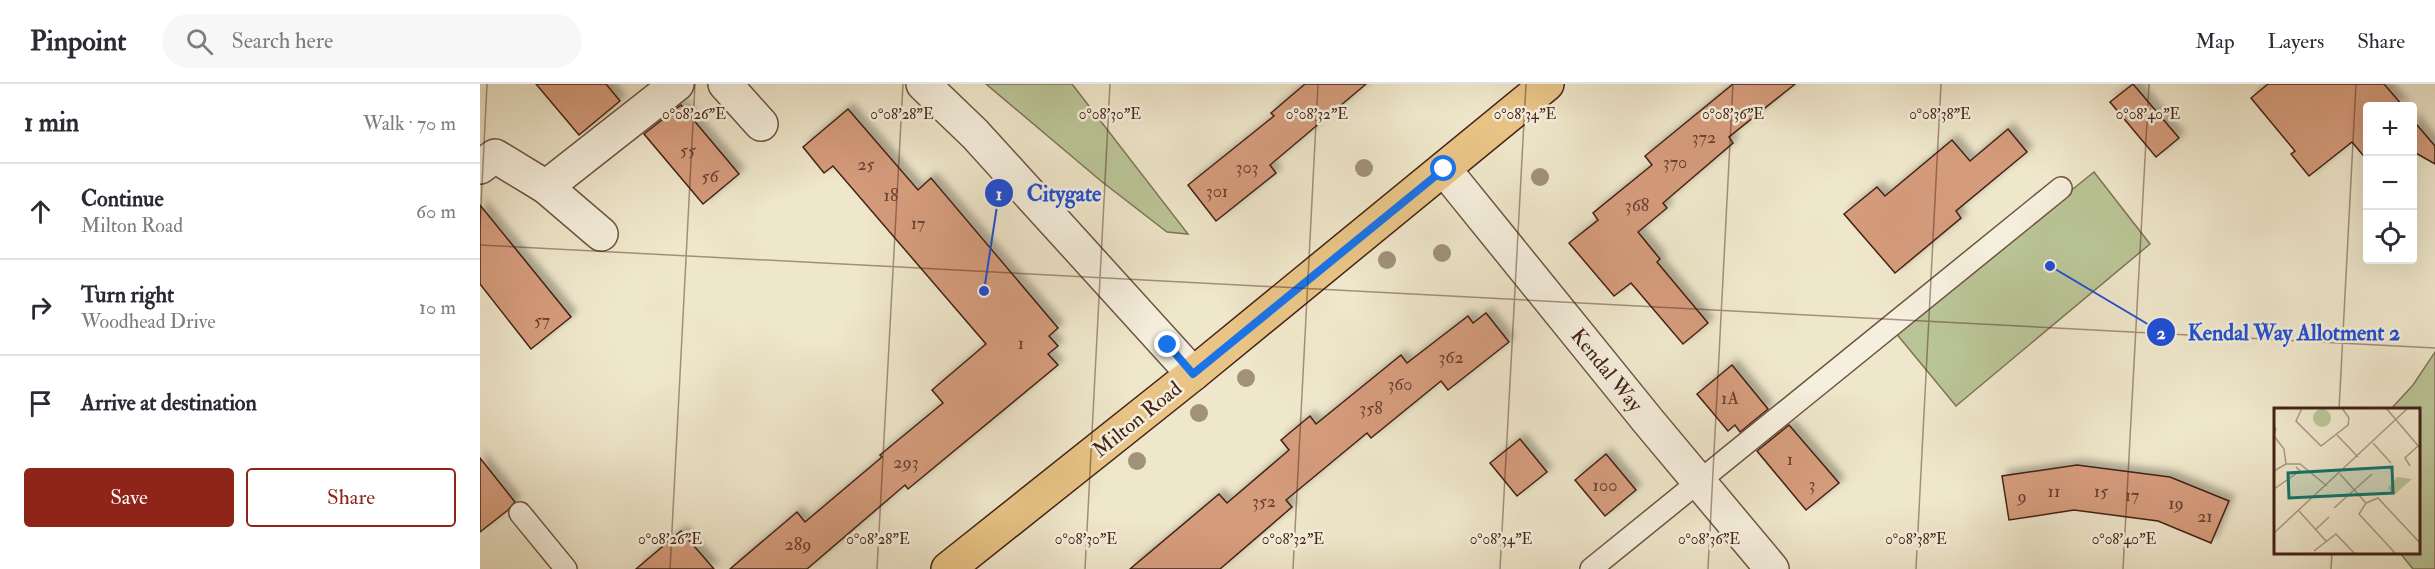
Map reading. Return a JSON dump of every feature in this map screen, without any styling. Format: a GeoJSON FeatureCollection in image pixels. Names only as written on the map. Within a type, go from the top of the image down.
{"type":"FeatureCollection","features":[{"type":"Feature","properties":{"kind":"main road","name":"Milton Road"},"geometry":{"type":"LineString","coordinates":[[948,569],[1193,374],[1547,84]]}},
{"type":"Feature","properties":{"kind":"street"},"geometry":{"type":"LineString","coordinates":[[546,187],[677,84]]}},
{"type":"Feature","properties":{"kind":"street"},"geometry":{"type":"LineString","coordinates":[[725,84],[761,124]]}},
{"type":"Feature","properties":{"kind":"street"},"geometry":{"type":"LineString","coordinates":[[923,84],[975,134],[1193,374]]}},
{"type":"Feature","properties":{"kind":"street"},"geometry":{"type":"LineString","coordinates":[[485,153],[546,187],[602,234]]}},
{"type":"Feature","properties":{"kind":"street","name":"Kendal Way"},"geometry":{"type":"LineString","coordinates":[[1444,169],[1772,569]]}},
{"type":"Feature","properties":{"kind":"lane"},"geometry":{"type":"LineString","coordinates":[[1591,569],[2061,188]]}},
{"type":"Feature","properties":{"kind":"lane"},"geometry":{"type":"LineString","coordinates":[[519,513],[566,569]]}},
{"type":"Feature","properties":{"kind":"green space"},"geometry":{"type":"Polygon","coordinates":[[[986,84],[1072,84],[1188,234],[1167,232],[1101,181],[986,84]]]}},
{"type":"Feature","properties":{"kind":"green space"},"geometry":{"type":"Polygon","coordinates":[[[2094,172],[2150,244],[1956,406],[1895,332],[2094,172]]]}},
{"type":"Feature","properties":{"kind":"green space"},"geometry":{"type":"Polygon","coordinates":[[[2435,352],[2435,569],[2413,569],[2401,554],[2420,554],[2420,408],[2392,408],[2413,385],[2435,352]]]}},
{"type":"Feature","properties":{"kind":"building"},"geometry":{"type":"Polygon","coordinates":[[[536,84],[606,84],[620,101],[579,135],[536,84]]]}},
{"type":"Feature","properties":{"kind":"building"},"geometry":{"type":"Polygon","coordinates":[[[1305,84],[1366,84],[1270,165],[1276,173],[1216,221],[1188,185],[1274,116],[1271,113],[1305,84]]]}},
{"type":"Feature","properties":{"kind":"building"},"geometry":{"type":"Polygon","coordinates":[[[1733,84],[1795,84],[1729,137],[1733,143],[1663,203],[1667,208],[1638,232],[1660,259],[1657,262],[1708,323],[1683,344],[1631,283],[1614,296],[1569,243],[1598,220],[1593,213],[1652,165],[1645,156],[1733,84]]]}},
{"type":"Feature","properties":{"kind":"building"},"geometry":{"type":"Polygon","coordinates":[[[2133,84],[2179,138],[2156,157],[2110,102],[2133,84]]]}},
{"type":"Feature","properties":{"kind":"building"},"geometry":{"type":"Polygon","coordinates":[[[2268,84],[2384,84],[2400,102],[2363,102],[2363,155],[2352,142],[2309,176],[2291,154],[2295,151],[2251,98],[2268,84]]]}},
{"type":"Feature","properties":{"kind":"building"},"geometry":{"type":"Polygon","coordinates":[[[681,105],[739,174],[703,204],[644,134],[681,105]]]}},
{"type":"Feature","properties":{"kind":"building"},"geometry":{"type":"Polygon","coordinates":[[[848,109],[918,190],[931,178],[1058,328],[1049,336],[1058,346],[1048,354],[1058,365],[908,489],[905,485],[807,569],[730,569],[797,512],[805,522],[882,457],[880,455],[943,403],[932,390],[986,344],[833,166],[824,173],[803,147],[848,109]]]}},
{"type":"Feature","properties":{"kind":"building"},"geometry":{"type":"Polygon","coordinates":[[[2417,125],[2435,146],[2435,164],[2417,154],[2417,125]]]}},
{"type":"Feature","properties":{"kind":"building"},"geometry":{"type":"Polygon","coordinates":[[[2008,129],[2027,152],[1956,211],[1961,218],[1895,273],[1844,214],[1877,187],[1885,196],[1952,140],[1970,161],[2008,129]]]}},
{"type":"Feature","properties":{"kind":"building"},"geometry":{"type":"Polygon","coordinates":[[[480,205],[571,317],[531,349],[480,284],[480,205]]]}},
{"type":"Feature","properties":{"kind":"building"},"geometry":{"type":"Polygon","coordinates":[[[1486,313],[1509,342],[1448,390],[1441,381],[1371,438],[1367,433],[1286,500],[1292,507],[1220,569],[1130,569],[1219,494],[1227,503],[1289,450],[1281,440],[1310,416],[1316,424],[1401,355],[1407,363],[1468,316],[1473,323],[1486,313]]]}},
{"type":"Feature","properties":{"kind":"building"},"geometry":{"type":"Polygon","coordinates":[[[1732,365],[1768,409],[1740,432],[1735,425],[1728,431],[1697,394],[1732,365]]]}},
{"type":"Feature","properties":{"kind":"building"},"geometry":{"type":"Polygon","coordinates":[[[1789,425],[1839,483],[1806,510],[1757,451],[1789,425]]]}},
{"type":"Feature","properties":{"kind":"building"},"geometry":{"type":"Polygon","coordinates":[[[1520,439],[1547,472],[1517,496],[1490,463],[1520,439]]]}},
{"type":"Feature","properties":{"kind":"building"},"geometry":{"type":"Polygon","coordinates":[[[1606,454],[1636,490],[1605,516],[1575,480],[1606,454]]]}},
{"type":"Feature","properties":{"kind":"building"},"geometry":{"type":"Polygon","coordinates":[[[480,458],[515,502],[480,532],[480,458]]]}},
{"type":"Feature","properties":{"kind":"building"},"geometry":{"type":"Polygon","coordinates":[[[2077,465],[2170,477],[2229,501],[2211,543],[2158,521],[2074,510],[2009,520],[2002,476],[2077,465]]]}},
{"type":"Feature","properties":{"kind":"building"},"geometry":{"type":"Polygon","coordinates":[[[681,531],[714,569],[636,569],[681,531]]]}},
{"type":"Feature","properties":{"kind":"place","name":"Kendal Way Allotment 2"},"geometry":{"type":"Point","coordinates":[2050,266]}},
{"type":"Feature","properties":{"kind":"place","name":"Citygate"},"geometry":{"type":"Point","coordinates":[984,291]}},
{"type":"Feature","properties":{"kind":"route"},"geometry":{"type":"LineString","coordinates":[[1168,345],[1193,374],[1444,169]]}}]}
